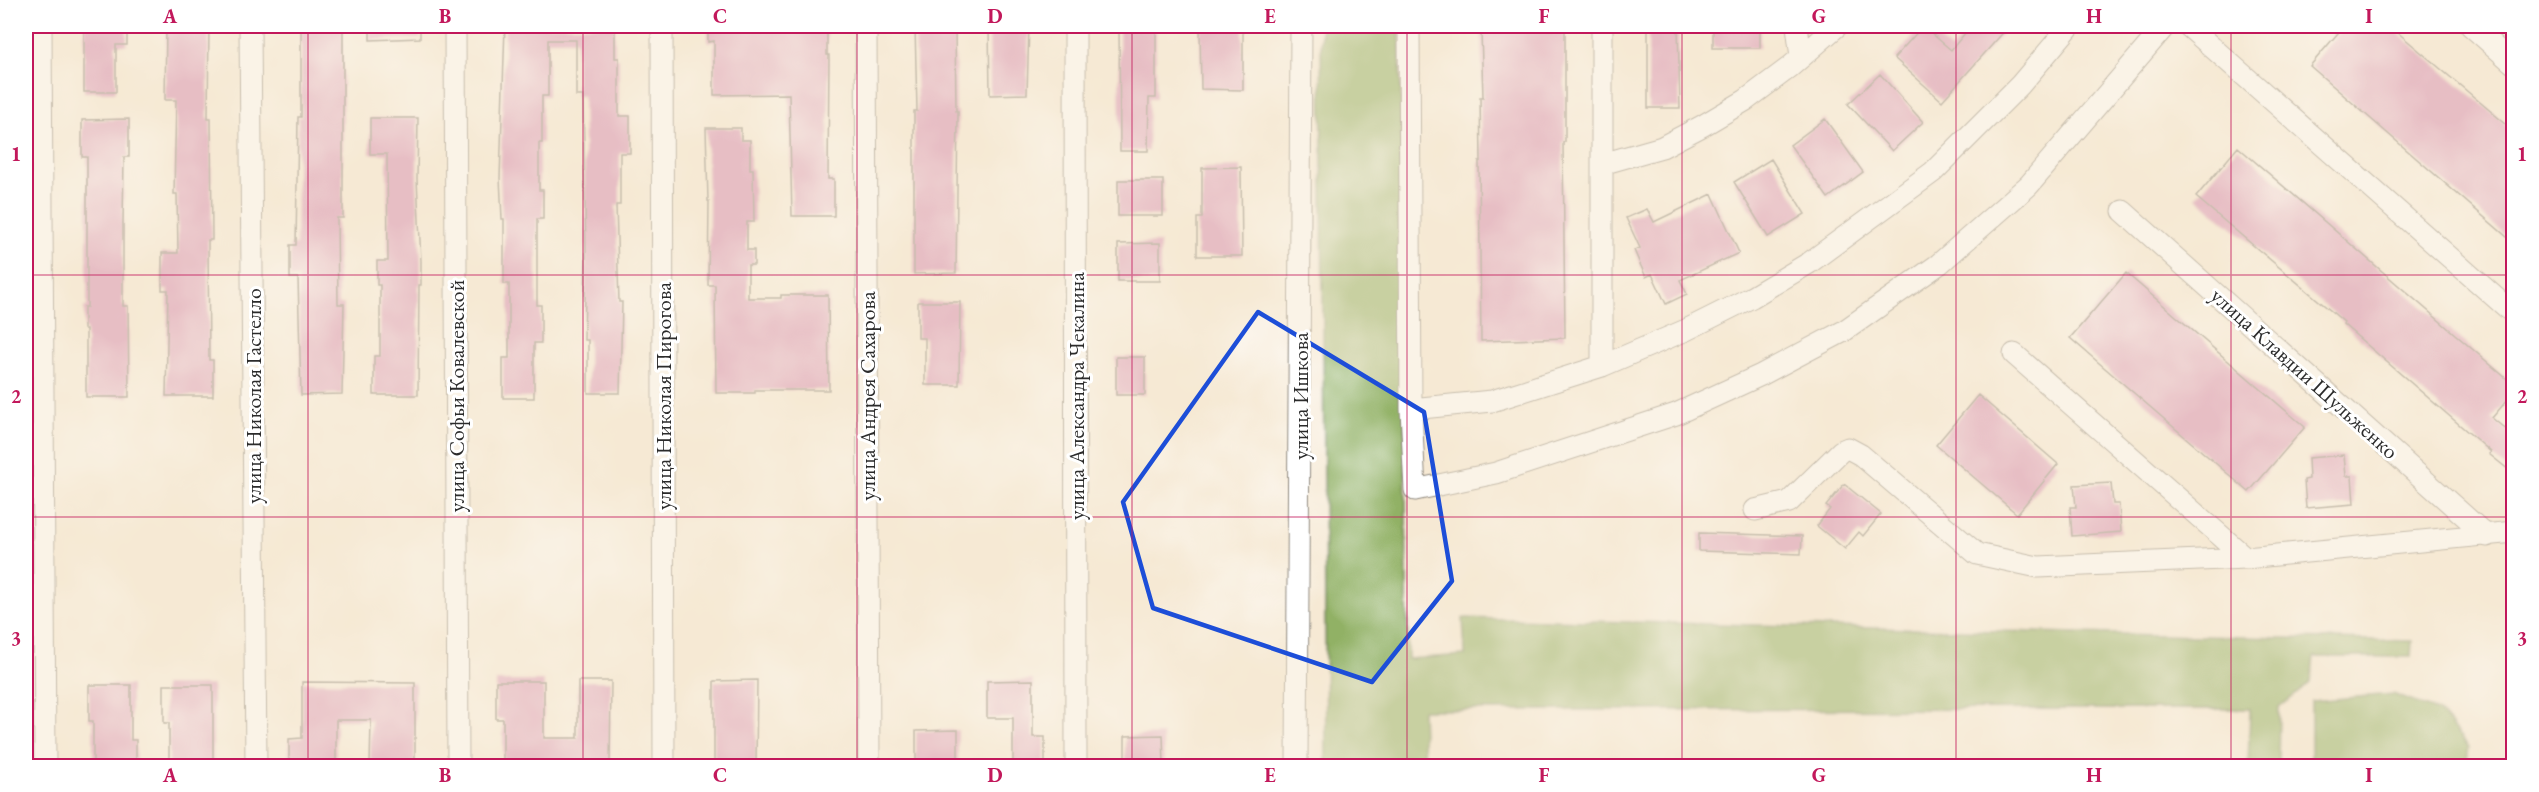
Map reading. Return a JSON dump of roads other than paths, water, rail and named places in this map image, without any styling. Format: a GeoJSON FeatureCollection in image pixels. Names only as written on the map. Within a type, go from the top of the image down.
{"type":"FeatureCollection","features":[{"type":"Feature","properties":{"kind":"street"},"geometry":{"type":"LineString","coordinates":[[41,26],[45,766]]}},
{"type":"Feature","properties":{"kind":"street","name":"улица Николая Гастелло"},"geometry":{"type":"LineString","coordinates":[[250,26],[256,766]]}},
{"type":"Feature","properties":{"kind":"street","name":"улица Софьи Ковалевской"},"geometry":{"type":"LineString","coordinates":[[455,26],[459,766]]}},
{"type":"Feature","properties":{"kind":"street","name":"улица Николая Пирогова"},"geometry":{"type":"LineString","coordinates":[[662,26],[664,766]]}},
{"type":"Feature","properties":{"kind":"street","name":"улица Андрея Сахарова"},"geometry":{"type":"LineString","coordinates":[[866,26],[869,766]]}},
{"type":"Feature","properties":{"kind":"street","name":"улица Александра Чекалина"},"geometry":{"type":"LineString","coordinates":[[1075,26],[1076,766]]}},
{"type":"Feature","properties":{"kind":"street","name":"улица Ишкова"},"geometry":{"type":"LineString","coordinates":[[1297,766],[1301,26]]}},
{"type":"Feature","properties":{"kind":"street"},"geometry":{"type":"LineString","coordinates":[[1409,26],[1411,409],[1415,490],[1496,473],[1676,414],[1761,375],[1844,331],[1939,264],[2029,185],[2165,26]]}},
{"type":"Feature","properties":{"kind":"street"},"geometry":{"type":"LineString","coordinates":[[1602,26],[1602,366]]}},
{"type":"Feature","properties":{"kind":"street"},"geometry":{"type":"LineString","coordinates":[[1797,26],[1801,57]]}},
{"type":"Feature","properties":{"kind":"street"},"geometry":{"type":"LineString","coordinates":[[1602,164],[1662,147],[1702,126],[1746,100],[1837,26]]}},
{"type":"Feature","properties":{"kind":"street"},"geometry":{"type":"LineString","coordinates":[[1411,409],[1492,400],[1602,366],[1686,330],[1752,297],[1809,263],[1879,214],[1941,164],[2020,85],[2070,26]]}},
{"type":"Feature","properties":{"kind":"street"},"geometry":{"type":"LineString","coordinates":[[2188,26],[2514,314]]}},
{"type":"Feature","properties":{"kind":"street"},"geometry":{"type":"LineString","coordinates":[[2470,26],[2514,64]]}},
{"type":"Feature","properties":{"kind":"street","name":"улица Клавдии Шульженко"},"geometry":{"type":"LineString","coordinates":[[2123,211],[2487,536]]}},
{"type":"Feature","properties":{"kind":"street"},"geometry":{"type":"LineString","coordinates":[[2014,354],[2246,558]]}},
{"type":"Feature","properties":{"kind":"street"},"geometry":{"type":"LineString","coordinates":[[1755,510],[1788,502],[1841,451],[1848,448],[1861,455],[1977,554],[2038,567],[2246,558],[2514,532]]}}]}
